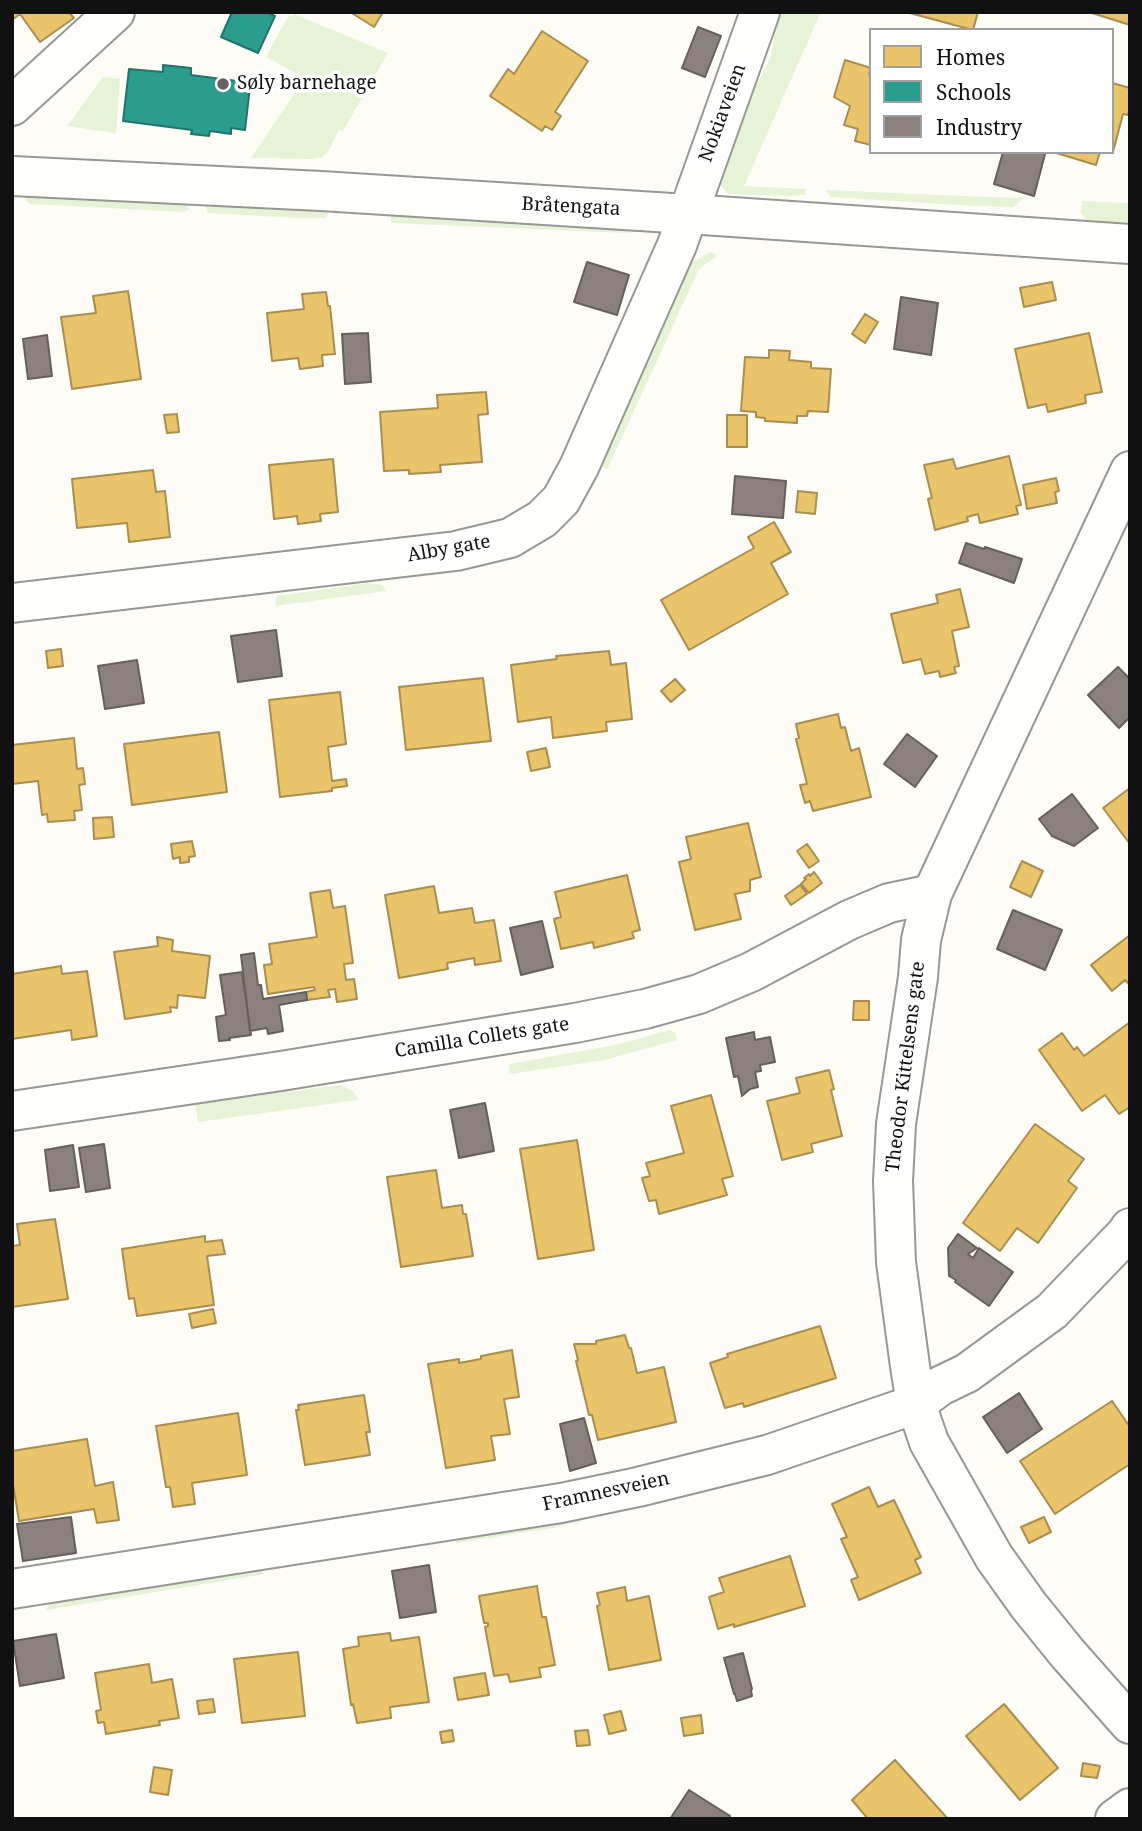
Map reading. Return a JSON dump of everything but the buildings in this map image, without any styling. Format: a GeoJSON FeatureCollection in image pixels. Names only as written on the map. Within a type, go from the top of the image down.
{"type":"FeatureCollection","features":[{"type":"Feature","properties":{"kind":"street"},"geometry":{"type":"LineString","coordinates":[[12,106],[115,12]]}},
{"type":"Feature","properties":{"kind":"street","name":"Nokiaveien"},"geometry":{"type":"LineString","coordinates":[[688,214],[760,12]]}},
{"type":"Feature","properties":{"kind":"street","name":"Bråtengata"},"geometry":{"type":"LineString","coordinates":[[12,176],[321,191],[1130,244]]}},
{"type":"Feature","properties":{"kind":"street","name":"Alby gate"},"geometry":{"type":"LineString","coordinates":[[12,603],[456,551],[510,538],[542,519],[561,500],[579,467],[688,214]]}},
{"type":"Feature","properties":{"kind":"street","name":"Theodor Kittelsens gate"},"geometry":{"type":"LineString","coordinates":[[1130,471],[932,894],[921,940],[896,1124],[892,1181],[896,1262],[916,1404],[929,1442],[994,1556],[1029,1606],[1130,1724]]}},
{"type":"Feature","properties":{"kind":"street","name":"Camilla Collets gate"},"geometry":{"type":"LineString","coordinates":[[12,1111],[535,1030],[645,1009],[699,993],[751,972],[849,920],[888,903],[932,894]]}},
{"type":"Feature","properties":{"kind":"street","name":"Framnesveien"},"geometry":{"type":"LineString","coordinates":[[12,1589],[574,1501],[767,1455],[916,1404],[940,1386],[967,1373],[1052,1311],[1130,1228]]}},
{"type":"Feature","properties":{"kind":"street"},"geometry":{"type":"LineString","coordinates":[[1115,1819],[1130,1808]]}},
{"type":"Feature","properties":{"kind":"green space"},"geometry":{"type":"Polygon","coordinates":[[[781,12],[821,12],[744,186],[806,189],[805,195],[728,194],[721,186],[719,175],[722,152],[771,57],[781,12]]]}},
{"type":"Feature","properties":{"kind":"green space"},"geometry":{"type":"Polygon","coordinates":[[[294,14],[388,53],[343,131],[339,130],[328,152],[322,157],[251,158],[305,78],[266,57],[289,15],[293,17],[294,14]]]}},
{"type":"Feature","properties":{"kind":"green space"},"geometry":{"type":"Polygon","coordinates":[[[103,77],[120,79],[116,133],[67,126],[103,77]]]}},
{"type":"Feature","properties":{"kind":"green space"},"geometry":{"type":"Polygon","coordinates":[[[826,190],[1024,198],[1013,207],[974,206],[831,197],[826,190]]]}},
{"type":"Feature","properties":{"kind":"green space"},"geometry":{"type":"Polygon","coordinates":[[[27,195],[187,203],[189,209],[184,212],[30,204],[26,200],[27,195]]]}},
{"type":"Feature","properties":{"kind":"green space"},"geometry":{"type":"Polygon","coordinates":[[[1082,201],[1130,203],[1130,223],[1087,221],[1081,212],[1082,201]]]}},
{"type":"Feature","properties":{"kind":"green space"},"geometry":{"type":"Polygon","coordinates":[[[206,206],[329,211],[326,218],[298,218],[208,213],[206,206]]]}},
{"type":"Feature","properties":{"kind":"green space"},"geometry":{"type":"Polygon","coordinates":[[[391,214],[633,226],[640,231],[628,233],[391,223],[391,214]]]}},
{"type":"Feature","properties":{"kind":"green space"},"geometry":{"type":"Polygon","coordinates":[[[711,252],[717,256],[699,269],[607,470],[598,463],[688,264],[711,252]]]}},
{"type":"Feature","properties":{"kind":"green space"},"geometry":{"type":"Polygon","coordinates":[[[368,583],[382,585],[386,591],[275,606],[277,596],[368,583]]]}},
{"type":"Feature","properties":{"kind":"green space"},"geometry":{"type":"Polygon","coordinates":[[[670,1030],[675,1033],[677,1040],[605,1060],[509,1074],[510,1064],[615,1045],[670,1030]]]}},
{"type":"Feature","properties":{"kind":"green space"},"geometry":{"type":"Polygon","coordinates":[[[341,1085],[354,1092],[358,1100],[198,1122],[195,1104],[341,1085]]]}},
{"type":"Feature","properties":{"kind":"green space"},"geometry":{"type":"Polygon","coordinates":[[[577,1516],[581,1521],[554,1528],[456,1543],[454,1537],[577,1516]]]}},
{"type":"Feature","properties":{"kind":"green space"},"geometry":{"type":"Polygon","coordinates":[[[257,1567],[265,1574],[46,1610],[51,1598],[257,1567]]]}},
{"type":"Feature","properties":{"kind":"place","name":"Søly barnehage"},"geometry":{"type":"Point","coordinates":[223,84]}}]}
